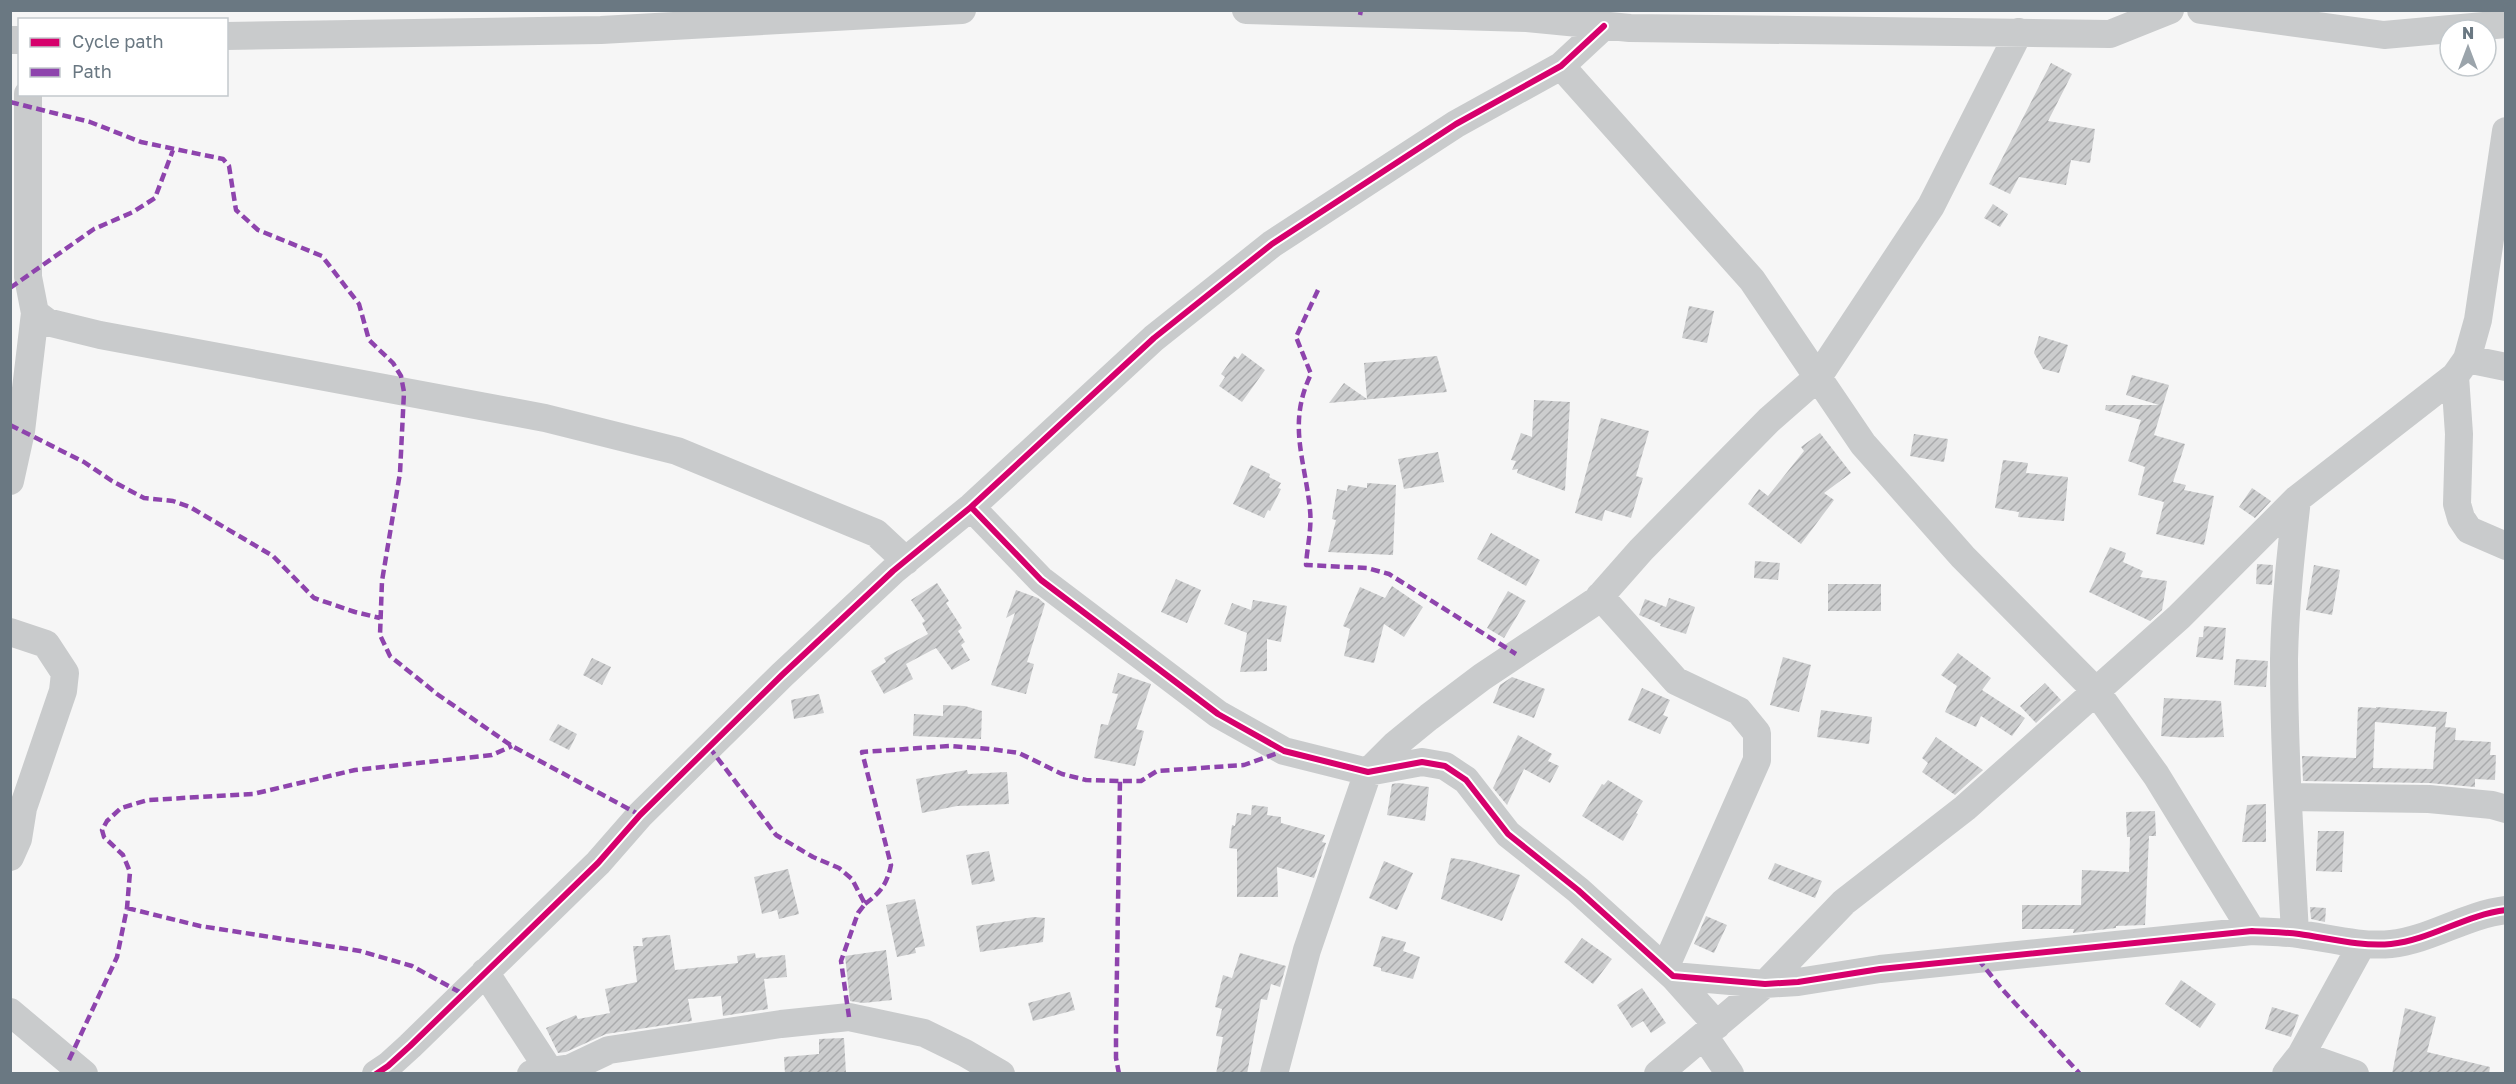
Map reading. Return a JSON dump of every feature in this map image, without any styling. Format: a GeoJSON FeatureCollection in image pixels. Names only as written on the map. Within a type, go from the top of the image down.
{"type":"FeatureCollection","features":[{"type":"Feature","properties":{"kind":"street"},"geometry":{"type":"LineString","coordinates":[[228,36],[602,20],[962,10]]}},
{"type":"Feature","properties":{"kind":"street"},"geometry":{"type":"LineString","coordinates":[[1246,10],[1527,18],[1617,27],[2110,34],[2170,10]]}},
{"type":"Feature","properties":{"kind":"street"},"geometry":{"type":"LineString","coordinates":[[376,1074],[410,1046],[598,863],[640,815],[782,675],[906,561],[971,507],[1154,338],[1272,244],[1456,124],[1561,66],[1617,27],[1659,10]]}},
{"type":"Feature","properties":{"kind":"street"},"geometry":{"type":"LineString","coordinates":[[2200,10],[2384,35],[2505,24]]}},
{"type":"Feature","properties":{"kind":"street"},"geometry":{"type":"LineString","coordinates":[[1274,1074],[1307,950],[1368,772],[1396,744],[1429,717],[1600,596],[1641,550],[1769,420],[1818,377],[1931,206],[2019,33]]}},
{"type":"Feature","properties":{"kind":"street"},"geometry":{"type":"LineString","coordinates":[[1561,66],[1752,280],[1863,444],[1955,548],[2095,690],[2156,775],[2252,931]]}},
{"type":"Feature","properties":{"kind":"street"},"geometry":{"type":"LineString","coordinates":[[10,481],[21,431],[35,313],[28,277],[28,96]]}},
{"type":"Feature","properties":{"kind":"street"},"geometry":{"type":"LineString","coordinates":[[2505,131],[2478,320],[2461,368],[2457,504],[2461,518],[2469,530],[2505,546]]}},
{"type":"Feature","properties":{"kind":"street"},"geometry":{"type":"LineString","coordinates":[[35,313],[47,322],[100,335],[545,418],[677,451],[876,533],[906,561]]}},
{"type":"Feature","properties":{"kind":"street"},"geometry":{"type":"LineString","coordinates":[[1658,1074],[1765,984],[1844,902],[1965,808],[2179,617],[2297,499],[2461,368],[2505,367]]}},
{"type":"Feature","properties":{"kind":"street"},"geometry":{"type":"LineString","coordinates":[[2295,933],[2284,658],[2297,499]]}},
{"type":"Feature","properties":{"kind":"street"},"geometry":{"type":"LineString","coordinates":[[971,507],[1041,580],[1218,714],[1284,751],[1368,772],[1422,762],[1445,766],[1466,780],[1508,834],[1578,890],[1669,972],[1710,1031],[1730,1074]]}},
{"type":"Feature","properties":{"kind":"street"},"geometry":{"type":"LineString","coordinates":[[1600,596],[1676,681],[1739,711],[1757,733],[1757,760],[1669,972]]}},
{"type":"Feature","properties":{"kind":"street"},"geometry":{"type":"LineString","coordinates":[[10,632],[46,645],[65,673],[63,691],[23,808],[18,839],[10,857]]}},
{"type":"Feature","properties":{"kind":"street"},"geometry":{"type":"LineString","coordinates":[[2288,797],[2429,799],[2505,809]]}},
{"type":"Feature","properties":{"kind":"street"},"geometry":{"type":"LineString","coordinates":[[1669,972],[1765,984],[1798,982],[1880,969],[2252,931],[2295,933],[2362,944],[2390,944],[2410,940],[2488,912],[2505,909]]}},
{"type":"Feature","properties":{"kind":"street"},"geometry":{"type":"LineString","coordinates":[[2355,1074],[2293,1064],[2362,944]]}},
{"type":"Feature","properties":{"kind":"street"},"geometry":{"type":"LineString","coordinates":[[485,972],[540,1072],[586,1067],[609,1050],[781,1024],[849,1017],[924,1033],[1001,1074]]}},
{"type":"Feature","properties":{"kind":"street"},"geometry":{"type":"LineString","coordinates":[[10,1012],[84,1074]]}},
{"type":"Feature","properties":{"kind":"building"},"geometry":{"type":"Polygon","coordinates":[[[2051,63],[2072,74],[2048,121],[2095,129],[2090,163],[2071,160],[2066,185],[2019,177],[2010,194],[1989,184],[2051,63]]]}},
{"type":"Feature","properties":{"kind":"building"},"geometry":{"type":"Polygon","coordinates":[[[1993,204],[2008,214],[2000,227],[1984,218],[1993,204]]]}},
{"type":"Feature","properties":{"kind":"building"},"geometry":{"type":"Polygon","coordinates":[[[1689,306],[1714,311],[1707,343],[1682,338],[1689,306]]]}},
{"type":"Feature","properties":{"kind":"building"},"geometry":{"type":"Polygon","coordinates":[[[2039,336],[2068,345],[2059,373],[2043,369],[2034,353],[2039,336]]]}},
{"type":"Feature","properties":{"kind":"building"},"geometry":{"type":"Polygon","coordinates":[[[1242,353],[1265,370],[1242,402],[1219,386],[1225,377],[1221,374],[1234,356],[1238,359],[1242,353]]]}},
{"type":"Feature","properties":{"kind":"building"},"geometry":{"type":"Polygon","coordinates":[[[1437,356],[1447,392],[1329,403],[1344,383],[1367,399],[1364,363],[1437,356]]]}},
{"type":"Feature","properties":{"kind":"building"},"geometry":{"type":"Polygon","coordinates":[[[2132,375],[2169,385],[2154,435],[2185,444],[2173,482],[2186,485],[2184,490],[2214,496],[2204,545],[2156,534],[2164,502],[2138,495],[2145,467],[2128,461],[2141,420],[2105,410],[2106,405],[2159,405],[2126,395],[2132,375]]]}},
{"type":"Feature","properties":{"kind":"building"},"geometry":{"type":"Polygon","coordinates":[[[1534,400],[1570,402],[1565,491],[1517,473],[1518,469],[1512,470],[1516,461],[1511,460],[1521,433],[1532,437],[1534,400]]]}},
{"type":"Feature","properties":{"kind":"building"},"geometry":{"type":"Polygon","coordinates":[[[1601,418],[1649,431],[1636,476],[1643,478],[1631,518],[1605,510],[1602,521],[1575,513],[1601,418]]]}},
{"type":"Feature","properties":{"kind":"building"},"geometry":{"type":"Polygon","coordinates":[[[1820,433],[1851,473],[1824,493],[1834,500],[1801,544],[1748,504],[1759,489],[1768,496],[1804,451],[1801,447],[1820,433]]]}},
{"type":"Feature","properties":{"kind":"building"},"geometry":{"type":"Polygon","coordinates":[[[1914,434],[1948,439],[1944,462],[1910,456],[1914,434]]]}},
{"type":"Feature","properties":{"kind":"building"},"geometry":{"type":"Polygon","coordinates":[[[1438,452],[1444,482],[1404,489],[1398,459],[1438,452]]]}},
{"type":"Feature","properties":{"kind":"building"},"geometry":{"type":"Polygon","coordinates":[[[2003,460],[2028,463],[2026,473],[2068,477],[2064,521],[2018,517],[2019,512],[1995,508],[2003,460]]]}},
{"type":"Feature","properties":{"kind":"building"},"geometry":{"type":"Polygon","coordinates":[[[1251,465],[1270,474],[1269,477],[1281,483],[1278,488],[1281,489],[1264,518],[1233,504],[1251,465]]]}},
{"type":"Feature","properties":{"kind":"building"},"geometry":{"type":"Polygon","coordinates":[[[1367,483],[1396,485],[1393,555],[1328,552],[1336,520],[1332,519],[1337,489],[1347,491],[1348,485],[1367,488],[1367,483]]]}},
{"type":"Feature","properties":{"kind":"building"},"geometry":{"type":"Polygon","coordinates":[[[2252,488],[2271,501],[2255,518],[2239,507],[2252,488]]]}},
{"type":"Feature","properties":{"kind":"building"},"geometry":{"type":"Polygon","coordinates":[[[1491,533],[1540,560],[1526,586],[1477,559],[1491,533]]]}},
{"type":"Feature","properties":{"kind":"building"},"geometry":{"type":"Polygon","coordinates":[[[2110,547],[2126,553],[2123,562],[2143,571],[2140,577],[2167,581],[2162,610],[2150,621],[2089,592],[2110,547]]]}},
{"type":"Feature","properties":{"kind":"building"},"geometry":{"type":"Polygon","coordinates":[[[1755,561],[1780,563],[1778,580],[1754,578],[1755,561]]]}},
{"type":"Feature","properties":{"kind":"building"},"geometry":{"type":"Polygon","coordinates":[[[2257,564],[2273,565],[2272,585],[2256,584],[2257,564]]]}},
{"type":"Feature","properties":{"kind":"building"},"geometry":{"type":"Polygon","coordinates":[[[2314,565],[2340,570],[2332,615],[2306,610],[2314,565]]]}},
{"type":"Feature","properties":{"kind":"building"},"geometry":{"type":"Polygon","coordinates":[[[1176,579],[1201,590],[1187,623],[1161,612],[1176,579]]]}},
{"type":"Feature","properties":{"kind":"building"},"geometry":{"type":"Polygon","coordinates":[[[937,583],[949,601],[946,603],[962,628],[958,631],[965,642],[961,645],[970,660],[952,670],[936,648],[906,664],[913,679],[884,694],[871,671],[886,662],[884,658],[928,634],[922,623],[925,621],[911,600],[937,583]]]}},
{"type":"Feature","properties":{"kind":"building"},"geometry":{"type":"Polygon","coordinates":[[[1828,584],[1881,584],[1881,611],[1828,611],[1828,584]]]}},
{"type":"Feature","properties":{"kind":"building"},"geometry":{"type":"Polygon","coordinates":[[[1392,586],[1423,607],[1404,637],[1384,624],[1374,663],[1344,656],[1350,629],[1343,626],[1360,587],[1385,598],[1392,586]]]}},
{"type":"Feature","properties":{"kind":"building"},"geometry":{"type":"Polygon","coordinates":[[[1016,590],[1038,598],[1045,604],[1027,662],[1034,664],[1026,694],[991,685],[1015,613],[1006,618],[1016,590]]]}},
{"type":"Feature","properties":{"kind":"building"},"geometry":{"type":"Polygon","coordinates":[[[1508,591],[1526,601],[1504,638],[1487,628],[1508,591]]]}},
{"type":"Feature","properties":{"kind":"building"},"geometry":{"type":"Polygon","coordinates":[[[1669,598],[1695,607],[1686,634],[1660,626],[1661,624],[1639,615],[1645,599],[1666,607],[1669,598]]]}},
{"type":"Feature","properties":{"kind":"building"},"geometry":{"type":"Polygon","coordinates":[[[1253,600],[1287,606],[1281,642],[1267,639],[1267,671],[1240,672],[1247,633],[1224,624],[1232,603],[1251,610],[1253,600]]]}},
{"type":"Feature","properties":{"kind":"building"},"geometry":{"type":"Polygon","coordinates":[[[2204,626],[2226,628],[2223,660],[2196,657],[2199,637],[2203,637],[2204,626]]]}},
{"type":"Feature","properties":{"kind":"building"},"geometry":{"type":"Polygon","coordinates":[[[1958,653],[1991,678],[1982,690],[2025,718],[2012,736],[1981,716],[1976,727],[1945,712],[1957,686],[1941,675],[1958,653]]]}},
{"type":"Feature","properties":{"kind":"building"},"geometry":{"type":"Polygon","coordinates":[[[1783,657],[1811,665],[1799,712],[1770,705],[1783,657]]]}},
{"type":"Feature","properties":{"kind":"building"},"geometry":{"type":"Polygon","coordinates":[[[592,658],[611,667],[602,685],[583,675],[592,658]]]}},
{"type":"Feature","properties":{"kind":"building"},"geometry":{"type":"Polygon","coordinates":[[[2236,659],[2268,661],[2266,687],[2234,685],[2236,659]]]}},
{"type":"Feature","properties":{"kind":"building"},"geometry":{"type":"Polygon","coordinates":[[[1118,673],[1151,684],[1136,729],[1144,731],[1135,766],[1094,758],[1101,724],[1108,725],[1118,694],[1112,693],[1118,673]]]}},
{"type":"Feature","properties":{"kind":"building"},"geometry":{"type":"Polygon","coordinates":[[[1512,677],[1545,689],[1534,718],[1493,703],[1500,685],[1512,677]]]}},
{"type":"Feature","properties":{"kind":"building"},"geometry":{"type":"Polygon","coordinates":[[[2045,683],[2061,700],[2036,723],[2020,706],[2045,683]]]}},
{"type":"Feature","properties":{"kind":"building"},"geometry":{"type":"Polygon","coordinates":[[[1642,688],[1670,700],[1663,715],[1668,717],[1660,734],[1628,720],[1642,688]]]}},
{"type":"Feature","properties":{"kind":"building"},"geometry":{"type":"Polygon","coordinates":[[[819,694],[824,713],[794,719],[791,700],[819,694]]]}},
{"type":"Feature","properties":{"kind":"building"},"geometry":{"type":"Polygon","coordinates":[[[2164,698],[2221,701],[2224,737],[2161,736],[2164,698]]]}},
{"type":"Feature","properties":{"kind":"building"},"geometry":{"type":"Polygon","coordinates":[[[943,705],[965,706],[982,711],[981,739],[913,736],[914,714],[943,716],[943,705]]]}},
{"type":"Feature","properties":{"kind":"building"},"geometry":{"type":"Polygon","coordinates":[[[2358,707],[2447,712],[2445,727],[2456,728],[2455,740],[2491,742],[2490,755],[2496,755],[2495,780],[2475,779],[2475,787],[2429,783],[2303,781],[2302,756],[2356,758],[2358,707]],[[2375,722],[2373,768],[2433,769],[2436,727],[2375,722]]]}},
{"type":"Feature","properties":{"kind":"building"},"geometry":{"type":"Polygon","coordinates":[[[1821,710],[1872,717],[1869,744],[1817,737],[1821,710]]]}},
{"type":"Feature","properties":{"kind":"building"},"geometry":{"type":"Polygon","coordinates":[[[558,724],[577,734],[569,750],[549,740],[558,724]]]}},
{"type":"Feature","properties":{"kind":"building"},"geometry":{"type":"Polygon","coordinates":[[[1518,735],[1552,754],[1548,761],[1559,766],[1550,783],[1524,769],[1507,805],[1493,788],[1518,735]]]}},
{"type":"Feature","properties":{"kind":"building"},"geometry":{"type":"Polygon","coordinates":[[[1936,737],[1983,770],[1955,795],[1922,772],[1928,763],[1922,758],[1936,737]]]}},
{"type":"Feature","properties":{"kind":"building"},"geometry":{"type":"Polygon","coordinates":[[[967,770],[968,774],[1007,772],[1009,804],[957,806],[922,813],[916,779],[967,770]]]}},
{"type":"Feature","properties":{"kind":"building"},"geometry":{"type":"Polygon","coordinates":[[[1608,780],[1643,801],[1623,841],[1582,816],[1602,784],[1604,785],[1608,780]]]}},
{"type":"Feature","properties":{"kind":"building"},"geometry":{"type":"Polygon","coordinates":[[[1392,784],[1429,787],[1425,821],[1387,815],[1392,784]]]}},
{"type":"Feature","properties":{"kind":"building"},"geometry":{"type":"Polygon","coordinates":[[[2266,804],[2266,842],[2242,842],[2247,805],[2266,804]]]}},
{"type":"Feature","properties":{"kind":"building"},"geometry":{"type":"Polygon","coordinates":[[[1252,805],[1268,807],[1267,815],[1281,817],[1281,823],[1325,835],[1322,842],[1326,843],[1314,878],[1277,867],[1278,897],[1237,897],[1237,849],[1229,848],[1232,825],[1235,826],[1237,813],[1251,815],[1252,805]]]}},
{"type":"Feature","properties":{"kind":"building"},"geometry":{"type":"Polygon","coordinates":[[[2155,811],[2156,836],[2149,836],[2145,925],[2116,926],[2116,928],[2073,933],[2074,929],[2022,929],[2022,905],[2081,905],[2082,870],[2129,872],[2130,837],[2127,837],[2126,812],[2155,811]]]}},
{"type":"Feature","properties":{"kind":"building"},"geometry":{"type":"Polygon","coordinates":[[[2318,831],[2344,831],[2342,872],[2316,871],[2318,831]]]}},
{"type":"Feature","properties":{"kind":"building"},"geometry":{"type":"Polygon","coordinates":[[[989,851],[995,881],[972,885],[966,855],[989,851]]]}},
{"type":"Feature","properties":{"kind":"building"},"geometry":{"type":"Polygon","coordinates":[[[1451,858],[1471,861],[1520,875],[1502,921],[1441,899],[1451,858]]]}},
{"type":"Feature","properties":{"kind":"building"},"geometry":{"type":"Polygon","coordinates":[[[1384,861],[1413,873],[1397,910],[1369,898],[1384,861]]]}},
{"type":"Feature","properties":{"kind":"building"},"geometry":{"type":"Polygon","coordinates":[[[1775,863],[1822,881],[1815,898],[1768,879],[1775,863]]]}},
{"type":"Feature","properties":{"kind":"building"},"geometry":{"type":"Polygon","coordinates":[[[788,869],[799,914],[779,919],[777,910],[762,914],[754,877],[788,869]]]}},
{"type":"Feature","properties":{"kind":"building"},"geometry":{"type":"Polygon","coordinates":[[[915,899],[925,946],[915,948],[916,953],[897,957],[886,905],[915,899]]]}},
{"type":"Feature","properties":{"kind":"building"},"geometry":{"type":"Polygon","coordinates":[[[2310,907],[2326,908],[2325,922],[2311,919],[2310,907]]]}},
{"type":"Feature","properties":{"kind":"building"},"geometry":{"type":"Polygon","coordinates":[[[1706,916],[1727,925],[1714,953],[1694,944],[1706,916]]]}},
{"type":"Feature","properties":{"kind":"building"},"geometry":{"type":"Polygon","coordinates":[[[1034,917],[1045,918],[1043,942],[980,952],[976,926],[1034,917]]]}},
{"type":"Feature","properties":{"kind":"building"},"geometry":{"type":"Polygon","coordinates":[[[670,935],[675,970],[738,963],[737,956],[755,953],[756,958],[785,955],[787,977],[764,979],[768,1009],[723,1016],[721,996],[688,999],[692,1021],[606,1034],[566,1052],[558,1053],[546,1028],[576,1015],[578,1019],[610,1013],[605,989],[637,982],[633,946],[643,946],[642,938],[670,935]]]}},
{"type":"Feature","properties":{"kind":"building"},"geometry":{"type":"Polygon","coordinates":[[[1382,936],[1406,942],[1403,951],[1420,957],[1413,979],[1381,971],[1381,968],[1373,966],[1382,936]]]}},
{"type":"Feature","properties":{"kind":"building"},"geometry":{"type":"Polygon","coordinates":[[[1582,938],[1612,959],[1593,984],[1564,962],[1582,938]]]}},
{"type":"Feature","properties":{"kind":"building"},"geometry":{"type":"Polygon","coordinates":[[[886,950],[892,1000],[863,1003],[850,1001],[845,956],[886,950]]]}},
{"type":"Feature","properties":{"kind":"building"},"geometry":{"type":"Polygon","coordinates":[[[1240,953],[1286,966],[1280,987],[1271,984],[1267,1000],[1261,999],[1247,1074],[1216,1074],[1223,1037],[1216,1036],[1222,1009],[1215,1007],[1223,975],[1232,978],[1240,953]]]}},
{"type":"Feature","properties":{"kind":"building"},"geometry":{"type":"Polygon","coordinates":[[[2181,980],[2216,1004],[2200,1028],[2165,1004],[2181,980]]]}},
{"type":"Feature","properties":{"kind":"building"},"geometry":{"type":"Polygon","coordinates":[[[1642,988],[1666,1023],[1651,1033],[1643,1021],[1632,1028],[1617,1005],[1642,988]]]}},
{"type":"Feature","properties":{"kind":"building"},"geometry":{"type":"Polygon","coordinates":[[[1070,992],[1075,1010],[1033,1021],[1028,1003],[1070,992]]]}},
{"type":"Feature","properties":{"kind":"building"},"geometry":{"type":"Polygon","coordinates":[[[2272,1007],[2299,1015],[2291,1037],[2265,1029],[2272,1007]]]}},
{"type":"Feature","properties":{"kind":"building"},"geometry":{"type":"Polygon","coordinates":[[[2405,1008],[2436,1017],[2427,1052],[2490,1067],[2489,1074],[2392,1074],[2405,1008]]]}},
{"type":"Feature","properties":{"kind":"building"},"geometry":{"type":"Polygon","coordinates":[[[844,1038],[846,1074],[785,1074],[784,1057],[819,1054],[819,1039],[844,1038]]]}},
{"type":"Feature","properties":{"kind":"marked path"},"geometry":{"type":"LineString","coordinates":[[1360,15],[1361,10]]}},
{"type":"Feature","properties":{"kind":"marked path"},"geometry":{"type":"LineString","coordinates":[[10,102],[90,122],[141,142],[223,159],[229,166],[236,210],[258,230],[322,256],[359,304],[369,340],[393,363],[401,376],[404,392],[400,473],[382,581],[380,635],[390,656],[437,694],[512,746],[640,815]]}},
{"type":"Feature","properties":{"kind":"marked path"},"geometry":{"type":"LineString","coordinates":[[10,288],[94,229],[133,212],[155,198],[173,150]]}},
{"type":"Feature","properties":{"kind":"marked path"},"geometry":{"type":"LineString","coordinates":[[1318,290],[1296,337],[1311,374],[1300,409],[1299,426],[1310,517],[1306,565],[1367,568],[1389,574],[1516,654]]}},
{"type":"Feature","properties":{"kind":"marked path"},"geometry":{"type":"LineString","coordinates":[[10,425],[84,462],[112,481],[144,498],[173,501],[190,507],[273,556],[314,598],[380,618]]}},
{"type":"Feature","properties":{"kind":"marked path"},"geometry":{"type":"LineString","coordinates":[[69,1060],[117,957],[127,908],[130,872],[123,855],[104,837],[102,830],[107,821],[121,808],[148,800],[253,794],[355,770],[492,755],[512,746]]}},
{"type":"Feature","properties":{"kind":"marked path"},"geometry":{"type":"LineString","coordinates":[[865,904],[882,887],[891,865],[862,752],[949,746],[990,749],[1019,753],[1062,774],[1086,780],[1141,781],[1157,771],[1244,765],[1284,751]]}},
{"type":"Feature","properties":{"kind":"marked path"},"geometry":{"type":"LineString","coordinates":[[709,747],[776,835],[813,857],[839,868],[852,879],[865,904],[858,913],[841,961],[849,1017]]}},
{"type":"Feature","properties":{"kind":"marked path"},"geometry":{"type":"LineString","coordinates":[[1119,1074],[1116,1058],[1116,1030],[1120,781]]}},
{"type":"Feature","properties":{"kind":"marked path"},"geometry":{"type":"LineString","coordinates":[[127,908],[200,926],[360,951],[412,966],[463,994]]}},
{"type":"Feature","properties":{"kind":"marked path"},"geometry":{"type":"LineString","coordinates":[[1978,959],[2002,989],[2080,1074]]}},
{"type":"Feature","properties":{"kind":"cycle path"},"geometry":{"type":"LineString","coordinates":[[376,1074],[410,1046],[598,863],[640,815],[782,675],[893,571],[971,507],[1154,338],[1272,244],[1456,124],[1561,66],[1604,26]]}},
{"type":"Feature","properties":{"kind":"cycle path"},"geometry":{"type":"LineString","coordinates":[[971,507],[1041,580],[1218,714],[1284,751],[1368,772],[1422,762],[1445,766],[1466,780],[1508,834],[1578,890],[1673,976],[1765,984],[1798,982],[1880,969],[2252,931],[2299,934],[2379,945],[2420,938],[2476,917],[2506,910]]}}]}
